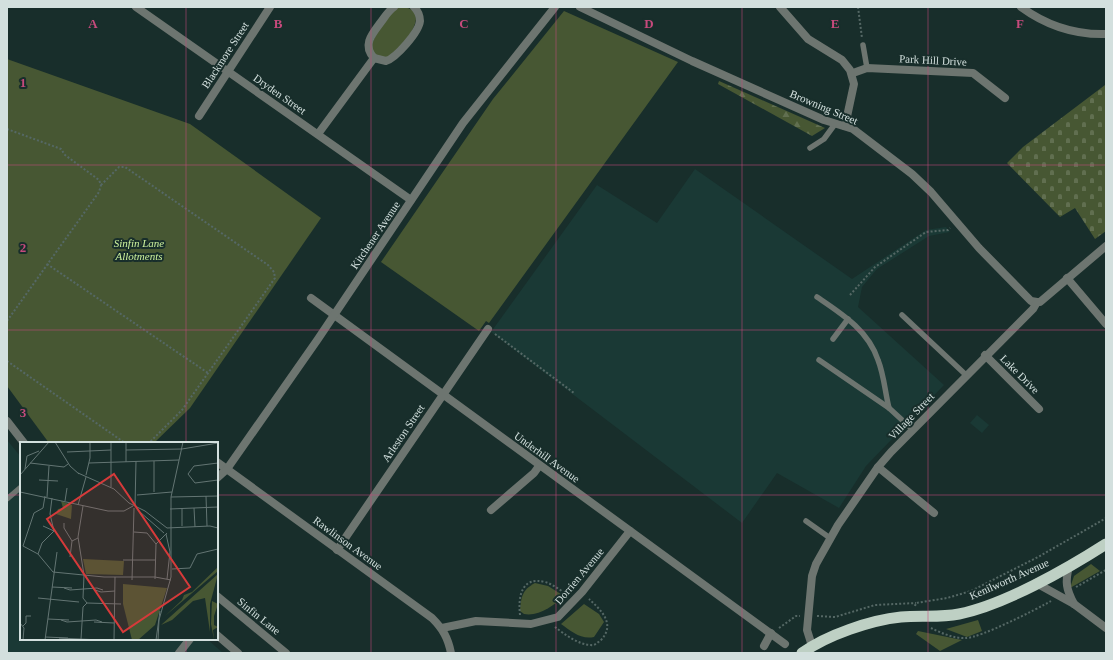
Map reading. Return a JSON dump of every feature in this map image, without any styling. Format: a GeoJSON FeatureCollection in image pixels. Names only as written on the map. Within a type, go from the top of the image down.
{"type":"FeatureCollection","features":[{"type":"Feature","properties":{"kind":"highway","name":"Kenilworth Avenue"},"geometry":{"type":"LineString","coordinates":[[802,653],[830,637],[864,626],[900,617],[939,617],[959,614],[991,604],[1069,566],[1106,544]]}},
{"type":"Feature","properties":{"kind":"street","name":"Dryden Street"},"geometry":{"type":"LineString","coordinates":[[136,7],[411,200]]}},
{"type":"Feature","properties":{"kind":"street","name":"Blackmore Street"},"geometry":{"type":"LineString","coordinates":[[199,116],[270,7]]}},
{"type":"Feature","properties":{"kind":"street"},"geometry":{"type":"LineString","coordinates":[[394,7],[370,35],[368,48],[374,58],[386,61],[396,56],[418,27],[420,17],[414,7]]}},
{"type":"Feature","properties":{"kind":"street","name":"Kitchener Avenue"},"geometry":{"type":"LineString","coordinates":[[218,477],[227,469],[335,314],[463,123],[555,7]]}},
{"type":"Feature","properties":{"kind":"street","name":"Browning Street"},"geometry":{"type":"LineString","coordinates":[[580,7],[692,61],[835,124],[853,129],[912,174],[979,248],[1031,301],[1036,302]]}},
{"type":"Feature","properties":{"kind":"street"},"geometry":{"type":"LineString","coordinates":[[780,7],[808,39],[842,60],[852,73],[854,84],[845,126]]}},
{"type":"Feature","properties":{"kind":"street"},"geometry":{"type":"LineString","coordinates":[[1021,7],[1039,19],[1064,30],[1093,34],[1106,34]]}},
{"type":"Feature","properties":{"kind":"street"},"geometry":{"type":"LineString","coordinates":[[318,134],[374,58]]}},
{"type":"Feature","properties":{"kind":"street","name":"Park Hill Drive"},"geometry":{"type":"LineString","coordinates":[[852,73],[867,68],[973,73],[1005,98]]}},
{"type":"Feature","properties":{"kind":"street","name":"Village Street"},"geometry":{"type":"LineString","coordinates":[[812,646],[806,630],[812,576],[816,564],[830,538],[878,467],[966,375],[1033,309],[1036,302],[1040,302],[1106,246]]}},
{"type":"Feature","properties":{"kind":"street"},"geometry":{"type":"LineString","coordinates":[[1067,278],[1106,324]]}},
{"type":"Feature","properties":{"kind":"street","name":"Underhill Avenue"},"geometry":{"type":"LineString","coordinates":[[311,298],[444,393],[539,466],[785,644]]}},
{"type":"Feature","properties":{"kind":"street","name":"Arleston Street"},"geometry":{"type":"LineString","coordinates":[[337,550],[488,329]]}},
{"type":"Feature","properties":{"kind":"street","name":"Lake Drive"},"geometry":{"type":"LineString","coordinates":[[985,356],[1039,409]]}},
{"type":"Feature","properties":{"kind":"street"},"geometry":{"type":"LineString","coordinates":[[7,420],[23,442]]}},
{"type":"Feature","properties":{"kind":"street","name":"Rawlinson Avenue"},"geometry":{"type":"LineString","coordinates":[[218,463],[432,618],[442,628],[451,653]]}},
{"type":"Feature","properties":{"kind":"street"},"geometry":{"type":"LineString","coordinates":[[491,510],[534,473],[539,466]]}},
{"type":"Feature","properties":{"kind":"street"},"geometry":{"type":"LineString","coordinates":[[878,467],[934,513]]}},
{"type":"Feature","properties":{"kind":"street","name":"Dorrien Avenue"},"geometry":{"type":"LineString","coordinates":[[442,628],[476,621],[531,624],[558,617],[582,592],[630,531]]}},
{"type":"Feature","properties":{"kind":"street"},"geometry":{"type":"LineString","coordinates":[[1064,594],[1069,566]]}},
{"type":"Feature","properties":{"kind":"street"},"geometry":{"type":"LineString","coordinates":[[1036,583],[1064,594],[1074,604],[1106,628]]}},
{"type":"Feature","properties":{"kind":"street","name":"Sinfin Lane"},"geometry":{"type":"LineString","coordinates":[[218,597],[286,653]]}},
{"type":"Feature","properties":{"kind":"street"},"geometry":{"type":"LineString","coordinates":[[764,646],[771,634]]}},
{"type":"Feature","properties":{"kind":"street"},"geometry":{"type":"LineString","coordinates":[[218,637],[238,653]]}},
{"type":"Feature","properties":{"kind":"street"},"geometry":{"type":"LineString","coordinates":[[179,653],[189,640]]}},
{"type":"Feature","properties":{"kind":"lane"},"geometry":{"type":"LineString","coordinates":[[863,45],[867,68]]}},
{"type":"Feature","properties":{"kind":"lane"},"geometry":{"type":"LineString","coordinates":[[810,148],[824,139],[835,124]]}},
{"type":"Feature","properties":{"kind":"lane"},"geometry":{"type":"LineString","coordinates":[[817,297],[848,319],[860,330],[872,345],[876,355],[889,408]]}},
{"type":"Feature","properties":{"kind":"lane"},"geometry":{"type":"LineString","coordinates":[[902,315],[966,375]]}},
{"type":"Feature","properties":{"kind":"lane"},"geometry":{"type":"LineString","coordinates":[[833,339],[848,319]]}},
{"type":"Feature","properties":{"kind":"lane"},"geometry":{"type":"LineString","coordinates":[[819,360],[889,408],[913,430]]}},
{"type":"Feature","properties":{"kind":"lane"},"geometry":{"type":"LineString","coordinates":[[7,499],[20,488]]}},
{"type":"Feature","properties":{"kind":"lane"},"geometry":{"type":"LineString","coordinates":[[806,521],[830,538]]}},
{"type":"Feature","properties":{"kind":"path"},"geometry":{"type":"LineString","coordinates":[[858,7],[863,45]]}},
{"type":"Feature","properties":{"kind":"path"},"geometry":{"type":"LineString","coordinates":[[7,129],[61,149],[65,155],[99,180],[101,185],[100,192],[7,321]]}},
{"type":"Feature","properties":{"kind":"path"},"geometry":{"type":"LineString","coordinates":[[101,185],[118,166],[125,167],[268,265],[274,272],[275,278],[182,410],[150,442]]}},
{"type":"Feature","properties":{"kind":"path"},"geometry":{"type":"LineString","coordinates":[[850,295],[875,267],[926,232],[948,230],[957,222]]}},
{"type":"Feature","properties":{"kind":"path"},"geometry":{"type":"LineString","coordinates":[[47,264],[208,373]]}},
{"type":"Feature","properties":{"kind":"path"},"geometry":{"type":"LineString","coordinates":[[488,329],[574,393]]}},
{"type":"Feature","properties":{"kind":"path"},"geometry":{"type":"LineString","coordinates":[[7,361],[125,442]]}},
{"type":"Feature","properties":{"kind":"path"},"geometry":{"type":"LineString","coordinates":[[771,634],[796,616],[835,616],[866,606],[916,603],[947,598],[971,590],[1040,556],[1106,518]]}},
{"type":"Feature","properties":{"kind":"path"},"geometry":{"type":"LineString","coordinates":[[928,626],[939,632],[967,638],[1017,618],[1106,570]]}},
{"type":"Feature","properties":{"kind":"path"},"geometry":{"type":"LineString","coordinates":[[520,624],[520,593],[526,585],[535,582],[545,582],[576,599]]}},
{"type":"Feature","properties":{"kind":"path"},"geometry":{"type":"LineString","coordinates":[[549,619],[555,628],[582,643],[591,646],[598,643],[605,636],[608,628],[607,621],[598,608],[582,592]]}},
{"type":"Feature","properties":{"kind":"path"},"geometry":{"type":"LineString","coordinates":[[911,617],[916,603]]}},
{"type":"Feature","properties":{"kind":"shaded area"},"geometry":{"type":"Polygon","coordinates":[[[695,169],[852,279],[926,230],[946,227],[950,232],[929,236],[877,269],[862,287],[858,307],[944,385],[866,466],[839,508],[777,473],[742,523],[491,332],[597,185],[657,223],[695,169]]]}},
{"type":"Feature","properties":{"kind":"shaded area"},"geometry":{"type":"Polygon","coordinates":[[[977,415],[989,425],[982,433],[970,423],[977,415]]]}},
{"type":"Feature","properties":{"kind":"shaded area"},"geometry":{"type":"Polygon","coordinates":[[[7,440],[20,456],[20,640],[208,640],[223,653],[7,653],[7,440]]]}},
{"type":"Feature","properties":{"kind":"green space"},"geometry":{"type":"Polygon","coordinates":[[[400,7],[411,9],[415,14],[416,22],[406,39],[392,54],[386,58],[376,56],[371,48],[375,37],[386,18],[395,9],[400,7]]]}},
{"type":"Feature","properties":{"kind":"green space"},"geometry":{"type":"Polygon","coordinates":[[[564,11],[678,62],[489,323],[486,321],[479,331],[381,262],[493,99],[564,11]]]}},
{"type":"Feature","properties":{"kind":"green space","name":"Sinfin Lane Allotments"},"geometry":{"type":"Polygon","coordinates":[[[7,59],[190,124],[321,218],[190,408],[155,442],[48,442],[7,386],[7,59]]]}},
{"type":"Feature","properties":{"kind":"green space"},"geometry":{"type":"Polygon","coordinates":[[[719,81],[825,128],[812,136],[718,84],[719,81]]]}},
{"type":"Feature","properties":{"kind":"green space"},"geometry":{"type":"Polygon","coordinates":[[[1105,85],[1106,231],[1095,239],[1075,208],[1060,217],[1007,163],[1023,147],[1105,85]]]}},
{"type":"Feature","properties":{"kind":"green space"},"geometry":{"type":"Polygon","coordinates":[[[1091,564],[1100,571],[1070,588],[1074,576],[1091,564]]]}},
{"type":"Feature","properties":{"kind":"green space"},"geometry":{"type":"Polygon","coordinates":[[[535,583],[548,586],[564,596],[546,610],[535,614],[524,614],[520,611],[523,594],[527,588],[535,583]]]}},
{"type":"Feature","properties":{"kind":"green space"},"geometry":{"type":"Polygon","coordinates":[[[584,604],[599,614],[604,622],[594,637],[589,638],[580,636],[561,624],[584,604]]]}},
{"type":"Feature","properties":{"kind":"green space"},"geometry":{"type":"Polygon","coordinates":[[[978,620],[982,631],[967,637],[946,629],[978,620]]]}},
{"type":"Feature","properties":{"kind":"green space"},"geometry":{"type":"Polygon","coordinates":[[[918,631],[962,640],[940,651],[916,634],[918,631]]]}}]}
